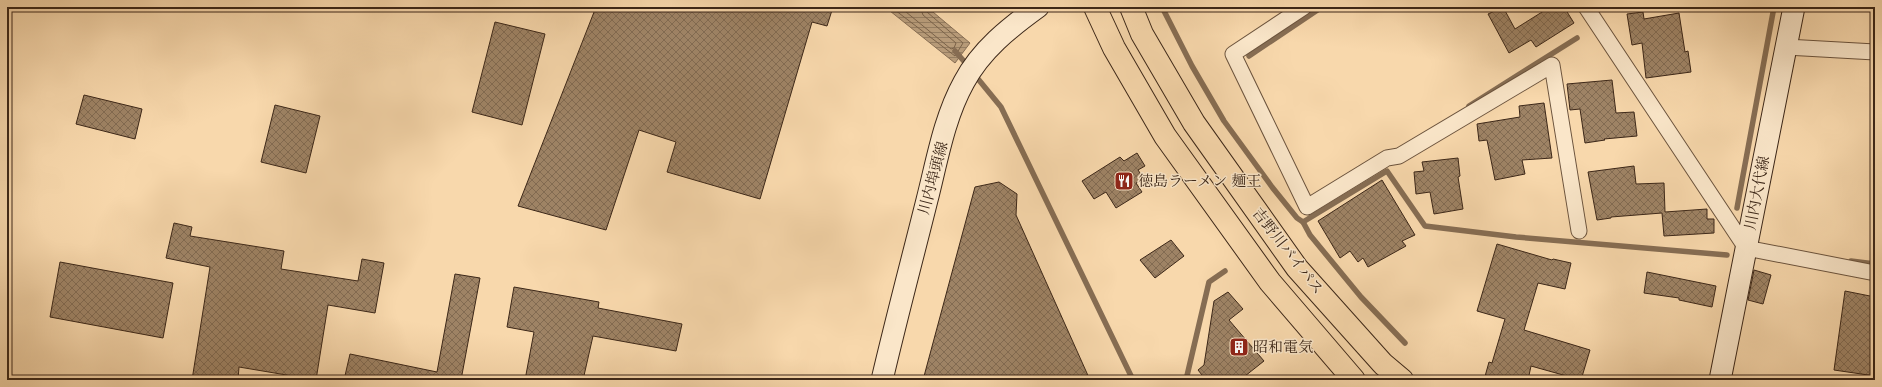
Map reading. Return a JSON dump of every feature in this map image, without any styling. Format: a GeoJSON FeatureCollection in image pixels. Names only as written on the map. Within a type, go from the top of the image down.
{"type":"FeatureCollection","features":[{"type":"Feature","properties":{"kind":"highway","name":"吉野川バイパス"},"geometry":{"type":"LineString","coordinates":[[1095,7],[1114,48],[1165,136],[1270,282],[1354,380]]}},
{"type":"Feature","properties":{"kind":"highway","name":"吉野川バイパス"},"geometry":{"type":"LineString","coordinates":[[1130,7],[1142,34],[1194,123],[1297,268],[1383,364],[1402,380]]}},
{"type":"Feature","properties":{"kind":"main road","name":"川内埠頭線"},"geometry":{"type":"LineString","coordinates":[[882,380],[938,155],[954,105],[964,82],[985,52],[1000,36],[1038,7]]}},
{"type":"Feature","properties":{"kind":"main road","name":"川内大代線"},"geometry":{"type":"LineString","coordinates":[[1720,380],[1794,7]]}},
{"type":"Feature","properties":{"kind":"street"},"geometry":{"type":"LineString","coordinates":[[1304,7],[1233,54],[1307,207],[1387,158],[1399,156],[1552,65],[1579,231]]}},
{"type":"Feature","properties":{"kind":"street"},"geometry":{"type":"LineString","coordinates":[[1586,7],[1746,248],[1875,273]]}},
{"type":"Feature","properties":{"kind":"street"},"geometry":{"type":"LineString","coordinates":[[1786,47],[1875,52]]}},
{"type":"Feature","properties":{"kind":"water"},"geometry":{"type":"Polygon","coordinates":[[[885,7],[927,7],[970,43],[955,63],[885,7]]]}},
{"type":"Feature","properties":{"kind":"building"},"geometry":{"type":"Polygon","coordinates":[[[596,7],[833,7],[827,26],[812,22],[760,199],[667,172],[676,142],[639,130],[606,230],[518,206],[596,7]]]}},
{"type":"Feature","properties":{"kind":"building"},"geometry":{"type":"Polygon","coordinates":[[[1503,7],[1515,29],[1550,7],[1564,7],[1574,23],[1536,47],[1531,40],[1509,53],[1488,14],[1503,7]]]}},
{"type":"Feature","properties":{"kind":"building"},"geometry":{"type":"Polygon","coordinates":[[[1643,12],[1644,19],[1679,13],[1685,52],[1688,51],[1691,72],[1646,78],[1642,43],[1632,45],[1627,14],[1643,12]]]}},
{"type":"Feature","properties":{"kind":"building"},"geometry":{"type":"Polygon","coordinates":[[[495,22],[545,34],[522,125],[472,112],[495,22]]]}},
{"type":"Feature","properties":{"kind":"building"},"geometry":{"type":"Polygon","coordinates":[[[1612,80],[1616,113],[1634,112],[1637,136],[1604,139],[1605,140],[1585,143],[1580,109],[1570,110],[1567,84],[1612,80]]]}},
{"type":"Feature","properties":{"kind":"building"},"geometry":{"type":"Polygon","coordinates":[[[84,95],[142,109],[135,139],[76,124],[84,95]]]}},
{"type":"Feature","properties":{"kind":"building"},"geometry":{"type":"Polygon","coordinates":[[[1544,103],[1552,158],[1522,160],[1525,174],[1495,180],[1487,140],[1479,141],[1477,124],[1520,117],[1519,106],[1544,103]]]}},
{"type":"Feature","properties":{"kind":"building"},"geometry":{"type":"Polygon","coordinates":[[[275,105],[320,116],[306,173],[261,162],[275,105]]]}},
{"type":"Feature","properties":{"kind":"building"},"geometry":{"type":"Polygon","coordinates":[[[1137,153],[1145,166],[1138,170],[1144,179],[1136,183],[1142,192],[1116,208],[1106,192],[1094,199],[1082,181],[1120,157],[1124,161],[1137,153]]]}},
{"type":"Feature","properties":{"kind":"building"},"geometry":{"type":"Polygon","coordinates":[[[1458,158],[1460,176],[1458,177],[1463,209],[1434,214],[1430,192],[1416,194],[1414,172],[1424,171],[1422,162],[1458,158]]]}},
{"type":"Feature","properties":{"kind":"building"},"geometry":{"type":"Polygon","coordinates":[[[1634,166],[1636,184],[1664,183],[1665,212],[1707,209],[1707,219],[1714,219],[1714,233],[1664,236],[1662,213],[1611,217],[1597,220],[1588,172],[1634,166]]]}},
{"type":"Feature","properties":{"kind":"building"},"geometry":{"type":"Polygon","coordinates":[[[1382,180],[1415,235],[1402,241],[1406,246],[1368,267],[1363,258],[1358,262],[1350,251],[1340,258],[1318,221],[1382,180]]]}},
{"type":"Feature","properties":{"kind":"building"},"geometry":{"type":"Polygon","coordinates":[[[999,182],[1017,194],[1016,215],[1090,380],[923,380],[975,187],[999,182]]]}},
{"type":"Feature","properties":{"kind":"building"},"geometry":{"type":"Polygon","coordinates":[[[174,223],[192,227],[190,236],[284,251],[281,269],[358,281],[362,259],[384,263],[375,313],[328,305],[316,380],[239,367],[238,380],[192,380],[210,267],[166,258],[174,223]]]}},
{"type":"Feature","properties":{"kind":"building"},"geometry":{"type":"Polygon","coordinates":[[[1171,240],[1184,256],[1155,278],[1140,260],[1171,240]]]}},
{"type":"Feature","properties":{"kind":"building"},"geometry":{"type":"Polygon","coordinates":[[[1497,244],[1552,260],[1571,263],[1565,289],[1538,283],[1524,330],[1590,350],[1581,380],[1531,366],[1528,380],[1484,380],[1489,362],[1492,363],[1505,319],[1477,311],[1497,244]]]}},
{"type":"Feature","properties":{"kind":"building"},"geometry":{"type":"Polygon","coordinates":[[[60,262],[173,283],[163,338],[50,317],[60,262]]]}},
{"type":"Feature","properties":{"kind":"building"},"geometry":{"type":"Polygon","coordinates":[[[1754,270],[1771,275],[1763,304],[1748,300],[1754,270]]]}},
{"type":"Feature","properties":{"kind":"building"},"geometry":{"type":"Polygon","coordinates":[[[1647,272],[1716,286],[1712,307],[1679,300],[1679,298],[1644,293],[1647,272]]]}},
{"type":"Feature","properties":{"kind":"building"},"geometry":{"type":"Polygon","coordinates":[[[455,274],[480,278],[461,380],[344,380],[350,354],[437,372],[455,274]]]}},
{"type":"Feature","properties":{"kind":"building"},"geometry":{"type":"Polygon","coordinates":[[[514,287],[599,302],[598,308],[682,324],[676,351],[593,336],[583,380],[525,380],[534,332],[507,327],[514,287]]]}},
{"type":"Feature","properties":{"kind":"building"},"geometry":{"type":"Polygon","coordinates":[[[1845,291],[1875,297],[1875,376],[1834,370],[1845,291]]]}},
{"type":"Feature","properties":{"kind":"building"},"geometry":{"type":"Polygon","coordinates":[[[1228,292],[1243,309],[1229,320],[1264,361],[1240,380],[1206,380],[1198,370],[1204,365],[1214,301],[1228,292]]]}},
{"type":"Feature","properties":{"kind":"waterway"},"geometry":{"type":"LineString","coordinates":[[1162,7],[1192,66],[1224,121],[1272,187],[1297,218],[1303,222],[1310,235],[1361,297],[1405,343]]}},
{"type":"Feature","properties":{"kind":"waterway"},"geometry":{"type":"LineString","coordinates":[[1249,56],[1322,7]]}},
{"type":"Feature","properties":{"kind":"waterway"},"geometry":{"type":"LineString","coordinates":[[1737,208],[1774,7]]}},
{"type":"Feature","properties":{"kind":"waterway"},"geometry":{"type":"LineString","coordinates":[[1469,106],[1577,38]]}},
{"type":"Feature","properties":{"kind":"waterway"},"geometry":{"type":"LineString","coordinates":[[955,51],[969,67]]}},
{"type":"Feature","properties":{"kind":"waterway"},"geometry":{"type":"LineString","coordinates":[[974,74],[1001,107],[1133,380]]}},
{"type":"Feature","properties":{"kind":"waterway"},"geometry":{"type":"LineString","coordinates":[[1303,222],[1387,171],[1425,226],[1516,237],[1727,255]]}},
{"type":"Feature","properties":{"kind":"waterway"},"geometry":{"type":"LineString","coordinates":[[1851,261],[1875,264]]}},
{"type":"Feature","properties":{"kind":"waterway"},"geometry":{"type":"LineString","coordinates":[[1186,380],[1209,282],[1225,271]]}},
{"type":"Feature","properties":{"kind":"place","name":"徳島ラーメン 麺王"},"geometry":{"type":"Point","coordinates":[1124,181]}},
{"type":"Feature","properties":{"kind":"place","name":"昭和電気"},"geometry":{"type":"Point","coordinates":[1239,347]}}]}
